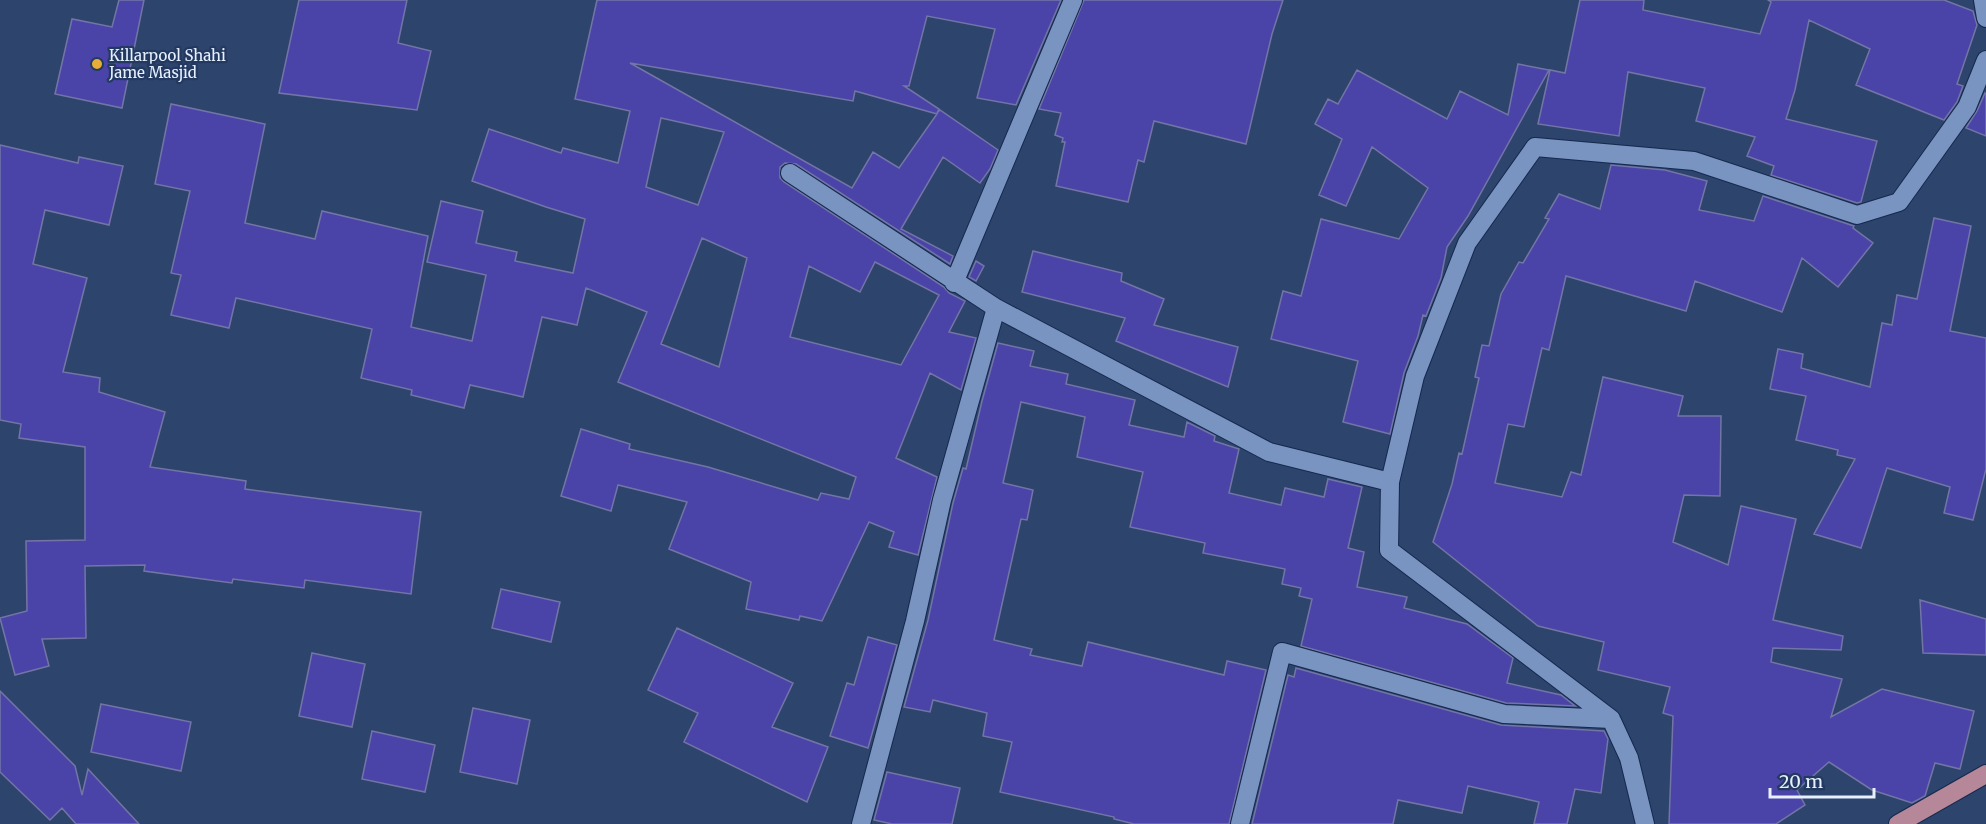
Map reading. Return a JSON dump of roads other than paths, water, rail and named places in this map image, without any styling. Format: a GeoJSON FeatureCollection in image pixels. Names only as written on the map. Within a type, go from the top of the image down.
{"type":"FeatureCollection","features":[{"type":"Feature","properties":{"kind":"main road"},"geometry":{"type":"LineString","coordinates":[[1898,824],[1986,774]]}},
{"type":"Feature","properties":{"kind":"street"},"geometry":{"type":"LineString","coordinates":[[954,283],[1073,0]]}},
{"type":"Feature","properties":{"kind":"street"},"geometry":{"type":"LineString","coordinates":[[1983,0],[1986,18]]}},
{"type":"Feature","properties":{"kind":"street"},"geometry":{"type":"LineString","coordinates":[[1645,824],[1629,758],[1611,719],[1389,550],[1390,482],[1415,376],[1467,243],[1535,147],[1694,161],[1857,215],[1899,202],[1966,107],[1986,60]]}},
{"type":"Feature","properties":{"kind":"street"},"geometry":{"type":"LineString","coordinates":[[790,173],[954,283],[996,308],[1269,452],[1390,482]]}},
{"type":"Feature","properties":{"kind":"street"},"geometry":{"type":"LineString","coordinates":[[861,824],[915,621],[942,500],[996,308]]}},
{"type":"Feature","properties":{"kind":"street"},"geometry":{"type":"LineString","coordinates":[[1240,824],[1282,652],[1504,714],[1611,719]]}},
{"type":"Feature","properties":{"kind":"place","name":"Killarpool Shahi Jame Masjid"},"geometry":{"type":"Point","coordinates":[97,64]}}]}
